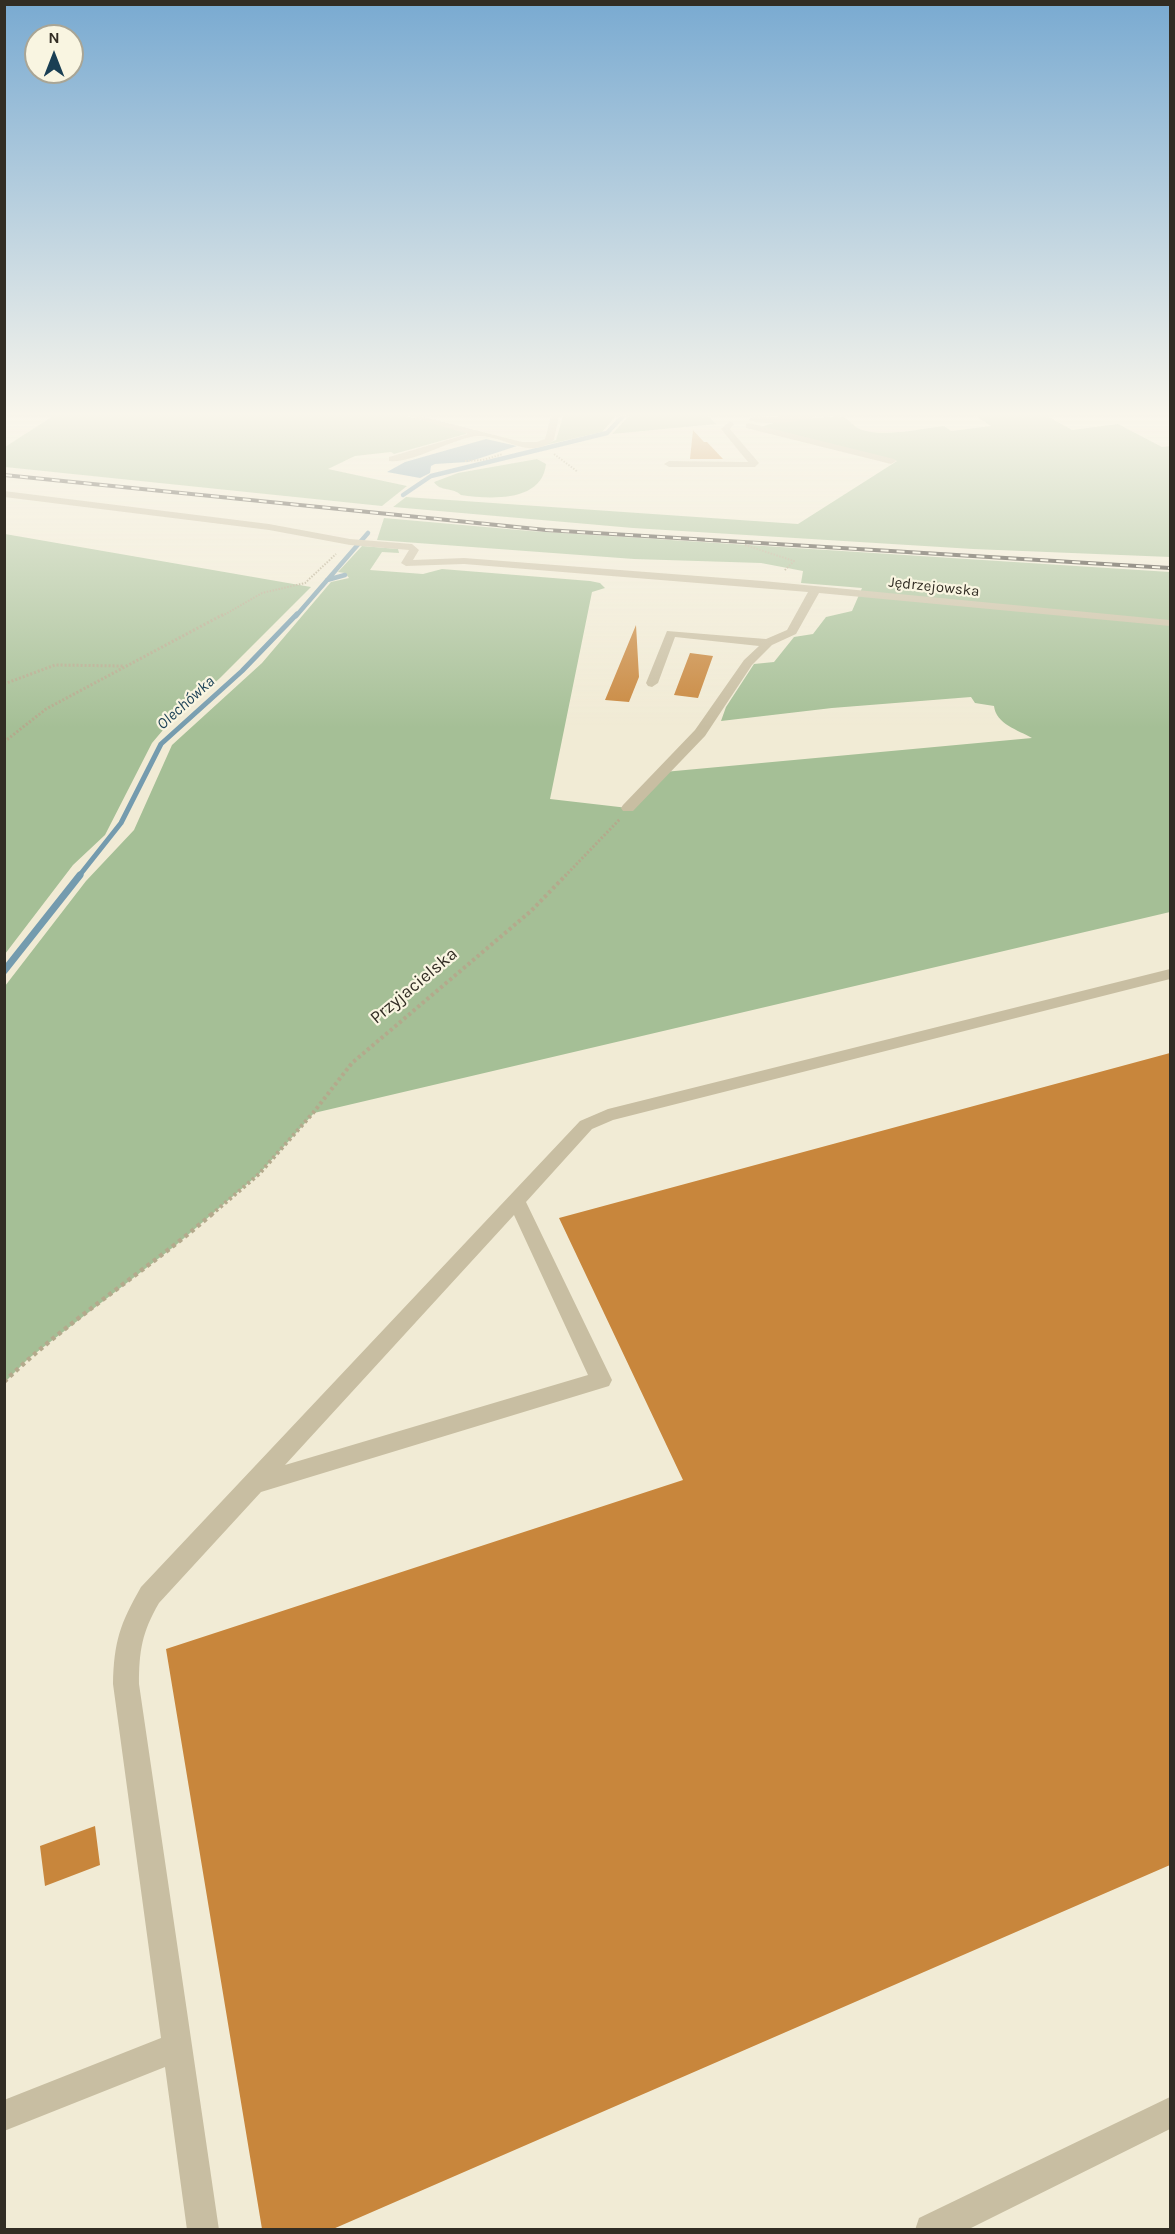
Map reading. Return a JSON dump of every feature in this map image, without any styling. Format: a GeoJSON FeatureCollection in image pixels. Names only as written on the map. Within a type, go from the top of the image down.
{"type":"FeatureCollection","features":[{"type":"Feature","properties":{"kind":"street","name":"Jędrzejowska"},"geometry":{"type":"LineString","coordinates":[[213,520],[269,527],[346,542],[412,547],[414,550],[406,563],[464,561],[815,589],[1170,623]]}},
{"type":"Feature","properties":{"kind":"street"},"geometry":{"type":"LineString","coordinates":[[628,808],[700,733],[748,663],[768,643],[792,632],[815,589]]}},
{"type":"Feature","properties":{"kind":"street"},"geometry":{"type":"LineString","coordinates":[[652,683],[671,633],[768,643]]}},
{"type":"Feature","properties":{"kind":"street"},"geometry":{"type":"LineString","coordinates":[[203,2229],[126,1684],[126,1651],[136,1620],[150,1595],[586,1125],[608,1115],[1170,974]]}},
{"type":"Feature","properties":{"kind":"street"},"geometry":{"type":"LineString","coordinates":[[253,1484],[601,1380],[516,1200]]}},
{"type":"Feature","properties":{"kind":"street"},"geometry":{"type":"LineString","coordinates":[[4,2116],[177,2047]]}},
{"type":"Feature","properties":{"kind":"street"},"geometry":{"type":"LineString","coordinates":[[932,2229],[1170,2113]]}},
{"type":"Feature","properties":{"kind":"path"},"geometry":{"type":"LineString","coordinates":[[4,742],[46,709],[125,666],[183,638],[262,593],[295,587],[304,583],[346,542]]}},
{"type":"Feature","properties":{"kind":"path"},"geometry":{"type":"LineString","coordinates":[[745,545],[794,561],[789,568],[781,572]]}},
{"type":"Feature","properties":{"kind":"path"},"geometry":{"type":"LineString","coordinates":[[4,684],[55,664],[125,666]]}},
{"type":"Feature","properties":{"kind":"path","name":"Przyjacielska"},"geometry":{"type":"LineString","coordinates":[[4,1382],[28,1359],[176,1245],[259,1174],[314,1113],[352,1063],[531,911],[628,808]]}},
{"type":"Feature","properties":{"kind":"green space"},"geometry":{"type":"Polygon","coordinates":[[[383,520],[409,520],[530,531],[1170,572],[1170,912],[314,1113],[259,1174],[176,1245],[28,1359],[5,1382],[5,986],[86,881],[134,830],[172,745],[262,663],[331,582],[349,578],[345,573],[338,572],[362,546],[398,549],[399,553],[382,552],[370,570],[423,574],[442,569],[590,581],[600,583],[605,588],[592,592],[550,799],[628,808],[664,772],[1032,738],[1003,722],[994,706],[975,703],[971,697],[832,708],[721,721],[726,707],[754,664],[774,662],[794,637],[813,634],[826,617],[852,611],[862,588],[801,583],[803,571],[761,563],[634,559],[377,540],[383,520]]]}},
{"type":"Feature","properties":{"kind":"green space"},"geometry":{"type":"Polygon","coordinates":[[[544,520],[744,520],[798,524],[804,520],[1170,520],[1170,557],[973,549],[633,528],[544,520]]]}},
{"type":"Feature","properties":{"kind":"green space"},"geometry":{"type":"Polygon","coordinates":[[[5,534],[311,587],[152,743],[105,835],[73,865],[5,954],[5,534]]]}},
{"type":"Feature","properties":{"kind":"building"},"geometry":{"type":"Polygon","coordinates":[[[636,625],[639,677],[629,702],[605,700],[636,625]]]}},
{"type":"Feature","properties":{"kind":"building"},"geometry":{"type":"Polygon","coordinates":[[[690,653],[713,656],[698,698],[674,695],[690,653]]]}},
{"type":"Feature","properties":{"kind":"building"},"geometry":{"type":"Polygon","coordinates":[[[1170,1053],[1170,1865],[333,2229],[262,2229],[166,1649],[683,1480],[559,1218],[1170,1053]]]}},
{"type":"Feature","properties":{"kind":"building"},"geometry":{"type":"Polygon","coordinates":[[[95,1826],[100,1865],[45,1886],[40,1846],[95,1826]]]}},
{"type":"Feature","properties":{"kind":"waterway","name":"Olechówka"},"geometry":{"type":"LineString","coordinates":[[327,580],[368,533]]}},
{"type":"Feature","properties":{"kind":"waterway"},"geometry":{"type":"LineString","coordinates":[[327,580],[345,575]]}},
{"type":"Feature","properties":{"kind":"waterway","name":"Olechówka"},"geometry":{"type":"LineString","coordinates":[[296,616],[327,580]]}},
{"type":"Feature","properties":{"kind":"waterway","name":"Olechówka"},"geometry":{"type":"LineString","coordinates":[[79,876],[121,823],[161,744],[242,671],[297,614]]}},
{"type":"Feature","properties":{"kind":"waterway","name":"Olechówka"},"geometry":{"type":"LineString","coordinates":[[4,971],[80,875]]}},
{"type":"Feature","properties":{"kind":"railway"},"geometry":{"type":"LineString","coordinates":[[450,520],[546,530],[1170,568]]}}]}
